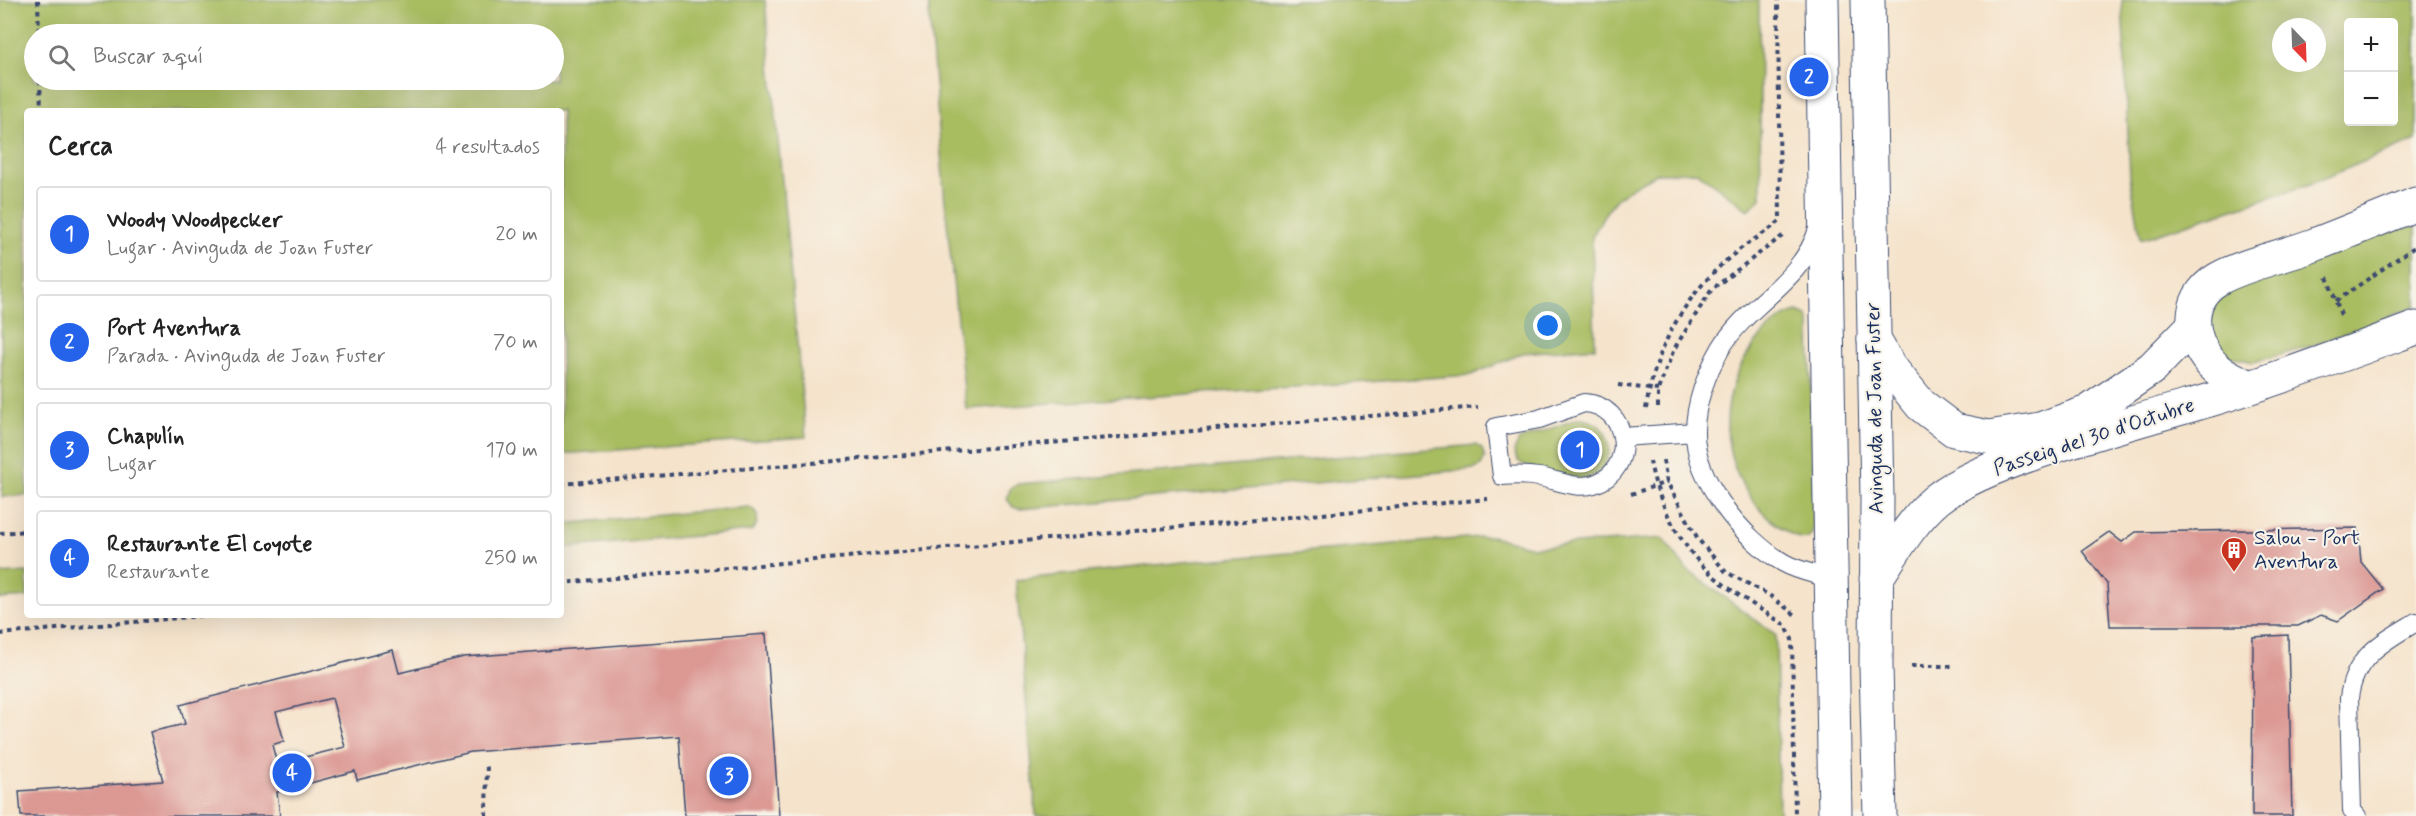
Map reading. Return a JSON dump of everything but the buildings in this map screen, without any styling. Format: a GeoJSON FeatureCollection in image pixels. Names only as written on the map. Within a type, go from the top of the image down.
{"type":"FeatureCollection","features":[{"type":"Feature","properties":{"kind":"street"},"geometry":{"type":"LineString","coordinates":[[1822,0],[1834,816]]}},
{"type":"Feature","properties":{"kind":"street","name":"Avinguda de Joan Fuster"},"geometry":{"type":"LineString","coordinates":[[1868,0],[1880,816]]}},
{"type":"Feature","properties":{"kind":"street"},"geometry":{"type":"LineString","coordinates":[[2248,386],[2217,370],[2198,345],[2193,326],[2194,308],[2203,292],[2216,280],[2315,245],[2416,204]]}},
{"type":"Feature","properties":{"kind":"street","name":"Passeig del 30 d'Octubre"},"geometry":{"type":"LineString","coordinates":[[1874,340],[1890,367],[1921,405],[1954,430],[1989,437],[2040,429],[2088,412],[2152,368],[2193,326]]}},
{"type":"Feature","properties":{"kind":"street","name":"Passeig del 30 d'Octubre"},"geometry":{"type":"LineString","coordinates":[[1876,579],[1905,535],[1937,500],[1980,474],[2100,430],[2212,399],[2304,370],[2416,328]]}},
{"type":"Feature","properties":{"kind":"lane"},"geometry":{"type":"LineString","coordinates":[[1826,202],[1815,240],[1805,258],[1783,285],[1756,306],[1721,348],[1705,382],[1695,432],[1700,459],[1711,488],[1739,526],[1769,554],[1786,564],[1831,579]]}},
{"type":"Feature","properties":{"kind":"lane"},"geometry":{"type":"LineString","coordinates":[[1589,403],[1605,410],[1613,417],[1623,437],[1623,454],[1615,470],[1597,483],[1581,486],[1531,476],[1502,476],[1496,427],[1539,419],[1578,404],[1589,403]]}},
{"type":"Feature","properties":{"kind":"lane"},"geometry":{"type":"LineString","coordinates":[[1623,437],[1695,432]]}},
{"type":"Feature","properties":{"kind":"lane"},"geometry":{"type":"LineString","coordinates":[[2356,816],[2352,812],[2349,698],[2351,684],[2357,668],[2377,646],[2415,622]]}},
{"type":"Feature","properties":{"kind":"path"},"geometry":{"type":"LineString","coordinates":[[38,0],[39,24]]}},
{"type":"Feature","properties":{"kind":"path"},"geometry":{"type":"LineString","coordinates":[[1778,0],[1780,221],[1739,250],[1706,278],[1686,304],[1659,352],[1649,388],[1646,411],[1647,436],[1657,485],[1665,510],[1681,536],[1706,569],[1739,595],[1786,626],[1792,639],[1795,816]]}},
{"type":"Feature","properties":{"kind":"path"},"geometry":{"type":"LineString","coordinates":[[40,90],[41,108]]}},
{"type":"Feature","properties":{"kind":"path"},"geometry":{"type":"LineString","coordinates":[[2336,301],[2416,246]]}},
{"type":"Feature","properties":{"kind":"path"},"geometry":{"type":"LineString","coordinates":[[2325,272],[2344,322]]}},
{"type":"Feature","properties":{"kind":"path"},"geometry":{"type":"LineString","coordinates":[[1614,385],[1625,384],[1658,390]]}},
{"type":"Feature","properties":{"kind":"path"},"geometry":{"type":"LineString","coordinates":[[564,484],[1480,407]]}},
{"type":"Feature","properties":{"kind":"path"},"geometry":{"type":"LineString","coordinates":[[1622,497],[1667,482]]}},
{"type":"Feature","properties":{"kind":"path"},"geometry":{"type":"LineString","coordinates":[[564,583],[1496,498]]}},
{"type":"Feature","properties":{"kind":"path"},"geometry":{"type":"LineString","coordinates":[[0,533],[24,531]]}},
{"type":"Feature","properties":{"kind":"path"},"geometry":{"type":"LineString","coordinates":[[0,634],[179,618]]}},
{"type":"Feature","properties":{"kind":"path"},"geometry":{"type":"LineString","coordinates":[[1905,666],[1952,666]]}},
{"type":"Feature","properties":{"kind":"path"},"geometry":{"type":"LineString","coordinates":[[486,816],[487,762]]}},
{"type":"Feature","properties":{"kind":"green space"},"geometry":{"type":"Polygon","coordinates":[[[0,0],[765,0],[806,437],[564,454],[564,108],[24,108],[24,495],[2,497],[0,0]]]}},
{"type":"Feature","properties":{"kind":"green space"},"geometry":{"type":"Polygon","coordinates":[[[928,0],[1759,0],[1761,198],[1748,210],[1697,172],[1658,173],[1617,198],[1592,237],[1595,347],[1523,353],[1471,375],[966,409],[928,0]]]}},
{"type":"Feature","properties":{"kind":"green space"},"geometry":{"type":"Polygon","coordinates":[[[2122,0],[2416,0],[2416,140],[2310,184],[2141,239],[2130,177],[2122,0]]]}},
{"type":"Feature","properties":{"kind":"green space"},"geometry":{"type":"Polygon","coordinates":[[[2416,219],[2416,306],[2312,346],[2254,362],[2230,357],[2218,344],[2209,324],[2212,307],[2225,291],[2416,219]]]}},
{"type":"Feature","properties":{"kind":"green space"},"geometry":{"type":"Polygon","coordinates":[[[1798,312],[1807,316],[1810,325],[1814,523],[1812,534],[1806,538],[1789,533],[1768,517],[1750,497],[1738,475],[1730,451],[1727,426],[1729,401],[1736,376],[1749,352],[1777,322],[1798,312]]]}},
{"type":"Feature","properties":{"kind":"green space"},"geometry":{"type":"Polygon","coordinates":[[[1577,419],[1592,421],[1602,429],[1608,439],[1607,462],[1600,472],[1589,478],[1574,479],[1528,467],[1517,460],[1514,451],[1519,440],[1577,419]]]}},
{"type":"Feature","properties":{"kind":"green space"},"geometry":{"type":"Polygon","coordinates":[[[1476,445],[1482,449],[1485,458],[1481,466],[1475,469],[1020,509],[1013,507],[1007,499],[1010,489],[1018,484],[1476,445]]]}},
{"type":"Feature","properties":{"kind":"green space"},"geometry":{"type":"Polygon","coordinates":[[[749,507],[757,515],[756,525],[751,531],[564,548],[564,524],[749,507]]]}},
{"type":"Feature","properties":{"kind":"green space"},"geometry":{"type":"Polygon","coordinates":[[[1491,536],[1533,547],[1663,538],[1686,569],[1776,635],[1779,816],[1036,816],[1016,580],[1183,562],[1491,536]]]}},
{"type":"Feature","properties":{"kind":"green space"},"geometry":{"type":"Polygon","coordinates":[[[24,572],[24,597],[0,599],[0,574],[24,572]]]}},
{"type":"Feature","properties":{"kind":"place","name":"Port Aventura"},"geometry":{"type":"Point","coordinates":[1809,77]}},
{"type":"Feature","properties":{"kind":"place","name":"Woody Woodpecker"},"geometry":{"type":"Point","coordinates":[1580,450]}},
{"type":"Feature","properties":{"kind":"place","name":"Salou - Port Aventura"},"geometry":{"type":"Point","coordinates":[2234,573]}},
{"type":"Feature","properties":{"kind":"place","name":"Restaurante El coyote"},"geometry":{"type":"Point","coordinates":[292,773]}},
{"type":"Feature","properties":{"kind":"place","name":"Chapulín"},"geometry":{"type":"Point","coordinates":[729,776]}}]}
